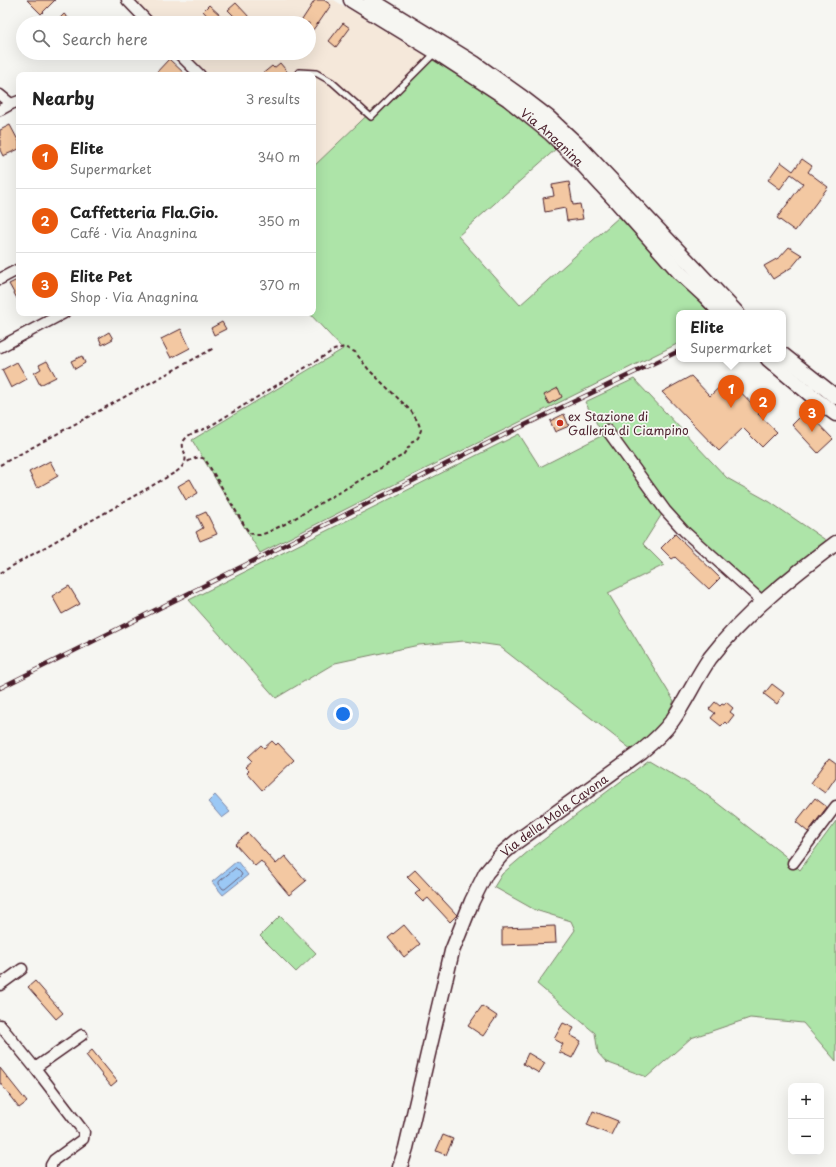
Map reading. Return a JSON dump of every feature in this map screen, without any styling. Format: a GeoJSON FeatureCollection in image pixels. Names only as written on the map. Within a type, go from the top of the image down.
{"type":"FeatureCollection","features":[{"type":"Feature","properties":{"kind":"main road","name":"Via Anagnina"},"geometry":{"type":"LineString","coordinates":[[351,0],[436,52],[508,99],[562,144],[618,203],[681,274],[705,296],[717,310]]}},
{"type":"Feature","properties":{"kind":"main road","name":"Via Anagnina"},"geometry":{"type":"LineString","coordinates":[[371,0],[474,63],[513,90],[549,118],[579,146],[734,310]]}},
{"type":"Feature","properties":{"kind":"main road"},"geometry":{"type":"LineString","coordinates":[[786,360],[794,372],[836,414]]}},
{"type":"Feature","properties":{"kind":"main road"},"geometry":{"type":"LineString","coordinates":[[774,362],[836,397]]}},
{"type":"Feature","properties":{"kind":"main road","name":"Via della Mola Cavona"},"geometry":{"type":"LineString","coordinates":[[400,1167],[406,1148],[452,951],[472,902],[486,873],[516,842],[642,752],[657,738],[671,721],[710,658],[724,642],[763,602],[836,543]]}},
{"type":"Feature","properties":{"kind":"street"},"geometry":{"type":"LineString","coordinates":[[127,0],[142,16]]}},
{"type":"Feature","properties":{"kind":"street"},"geometry":{"type":"LineString","coordinates":[[185,60],[197,72]]}},
{"type":"Feature","properties":{"kind":"street"},"geometry":{"type":"LineString","coordinates":[[0,95],[15,102]]}},
{"type":"Feature","properties":{"kind":"street"},"geometry":{"type":"LineString","coordinates":[[0,110],[15,102]]}},
{"type":"Feature","properties":{"kind":"street"},"geometry":{"type":"LineString","coordinates":[[0,278],[16,270]]}},
{"type":"Feature","properties":{"kind":"street"},"geometry":{"type":"LineString","coordinates":[[0,347],[58,316]]}},
{"type":"Feature","properties":{"kind":"street"},"geometry":{"type":"LineString","coordinates":[[607,430],[665,510],[684,531],[763,602]]}},
{"type":"Feature","properties":{"kind":"street"},"geometry":{"type":"LineString","coordinates":[[794,863],[836,806]]}},
{"type":"Feature","properties":{"kind":"street"},"geometry":{"type":"LineString","coordinates":[[0,985],[22,969]]}},
{"type":"Feature","properties":{"kind":"street"},"geometry":{"type":"LineString","coordinates":[[0,1025],[84,1132],[83,1139],[54,1160],[51,1167]]}},
{"type":"Feature","properties":{"kind":"street"},"geometry":{"type":"LineString","coordinates":[[35,1068],[82,1035]]}},
{"type":"Feature","properties":{"kind":"lane"},"geometry":{"type":"LineString","coordinates":[[316,73],[332,82],[371,117],[436,52]]}},
{"type":"Feature","properties":{"kind":"path"},"geometry":{"type":"LineString","coordinates":[[0,573],[182,468],[185,462],[185,455],[182,446],[187,437],[192,433],[207,428],[334,350],[344,347],[355,352],[369,370],[411,411],[421,430],[418,438],[413,441],[403,455],[285,524],[260,535],[250,533],[246,528],[205,459],[198,457],[185,462]]}},
{"type":"Feature","properties":{"kind":"path"},"geometry":{"type":"LineString","coordinates":[[0,465],[214,348]]}},
{"type":"Feature","properties":{"kind":"shaded area"},"geometry":{"type":"Polygon","coordinates":[[[135,0],[334,0],[428,57],[316,164],[316,72],[206,72],[194,60],[316,60],[316,16],[151,16],[135,0]]]}},
{"type":"Feature","properties":{"kind":"green space"},"geometry":{"type":"Polygon","coordinates":[[[428,57],[519,116],[557,148],[458,236],[520,305],[619,217],[707,310],[676,310],[676,344],[260,553],[192,440],[343,349],[312,316],[316,316],[316,164],[428,57]]]}},
{"type":"Feature","properties":{"kind":"green space"},"geometry":{"type":"Polygon","coordinates":[[[634,379],[727,478],[770,502],[827,541],[763,595],[690,532],[667,506],[643,544],[664,565],[608,593],[674,701],[665,719],[656,732],[632,750],[499,646],[464,641],[419,645],[335,663],[276,698],[189,600],[519,434],[540,467],[603,435],[585,402],[634,379]]]}},
{"type":"Feature","properties":{"kind":"green space"},"geometry":{"type":"Polygon","coordinates":[[[649,760],[703,792],[784,855],[800,870],[836,821],[836,1061],[803,1023],[750,1018],[691,1038],[647,1077],[606,1062],[598,1053],[595,1033],[537,984],[575,930],[571,921],[535,910],[494,887],[502,874],[530,850],[649,760]]]}},
{"type":"Feature","properties":{"kind":"green space"},"geometry":{"type":"Polygon","coordinates":[[[280,916],[316,953],[296,972],[260,936],[280,916]]]}},
{"type":"Feature","properties":{"kind":"water"},"geometry":{"type":"Polygon","coordinates":[[[215,795],[230,812],[222,818],[208,802],[215,795]]]}},
{"type":"Feature","properties":{"kind":"water"},"geometry":{"type":"Polygon","coordinates":[[[237,861],[248,875],[223,895],[212,882],[237,861]]]}},
{"type":"Feature","properties":{"kind":"building"},"geometry":{"type":"Polygon","coordinates":[[[27,0],[55,0],[41,14],[27,0]]]}},
{"type":"Feature","properties":{"kind":"building"},"geometry":{"type":"Polygon","coordinates":[[[315,0],[324,0],[331,5],[316,26],[316,16],[305,16],[315,0]]]}},
{"type":"Feature","properties":{"kind":"building"},"geometry":{"type":"Polygon","coordinates":[[[236,3],[248,16],[234,16],[228,10],[236,3]]]}},
{"type":"Feature","properties":{"kind":"building"},"geometry":{"type":"Polygon","coordinates":[[[209,5],[221,16],[208,16],[203,11],[209,5]]]}},
{"type":"Feature","properties":{"kind":"building"},"geometry":{"type":"Polygon","coordinates":[[[343,23],[350,28],[336,47],[329,41],[343,23]]]}},
{"type":"Feature","properties":{"kind":"building"},"geometry":{"type":"Polygon","coordinates":[[[168,60],[170,60],[183,72],[157,72],[168,60]]]}},
{"type":"Feature","properties":{"kind":"building"},"geometry":{"type":"Polygon","coordinates":[[[280,63],[288,72],[265,72],[272,66],[274,68],[280,63]]]}},
{"type":"Feature","properties":{"kind":"building"},"geometry":{"type":"Polygon","coordinates":[[[10,125],[16,136],[16,150],[3,156],[0,150],[0,130],[10,125]]]}},
{"type":"Feature","properties":{"kind":"building"},"geometry":{"type":"Polygon","coordinates":[[[802,159],[812,166],[808,172],[828,187],[795,231],[777,218],[803,183],[791,174],[780,189],[768,180],[781,162],[793,171],[802,159]]]}},
{"type":"Feature","properties":{"kind":"building"},"geometry":{"type":"Polygon","coordinates":[[[569,182],[573,205],[580,204],[583,219],[567,221],[565,208],[545,212],[543,198],[554,196],[552,185],[569,182]]]}},
{"type":"Feature","properties":{"kind":"building"},"geometry":{"type":"Polygon","coordinates":[[[789,247],[802,255],[792,267],[773,279],[764,266],[780,257],[789,247]]]}},
{"type":"Feature","properties":{"kind":"building"},"geometry":{"type":"Polygon","coordinates":[[[16,280],[16,297],[9,284],[16,280]]]}},
{"type":"Feature","properties":{"kind":"building"},"geometry":{"type":"Polygon","coordinates":[[[222,322],[226,329],[214,335],[211,328],[222,322]]]}},
{"type":"Feature","properties":{"kind":"building"},"geometry":{"type":"Polygon","coordinates":[[[181,329],[190,348],[171,358],[161,339],[181,329]]]}},
{"type":"Feature","properties":{"kind":"building"},"geometry":{"type":"Polygon","coordinates":[[[109,332],[113,339],[102,345],[99,338],[109,332]]]}},
{"type":"Feature","properties":{"kind":"building"},"geometry":{"type":"Polygon","coordinates":[[[82,356],[85,363],[75,369],[71,361],[82,356]]]}},
{"type":"Feature","properties":{"kind":"building"},"geometry":{"type":"Polygon","coordinates":[[[47,361],[56,377],[40,385],[34,373],[41,369],[39,365],[47,361]]]}},
{"type":"Feature","properties":{"kind":"building"},"geometry":{"type":"Polygon","coordinates":[[[17,362],[27,379],[11,388],[2,370],[17,362]]]}},
{"type":"Feature","properties":{"kind":"building"},"geometry":{"type":"Polygon","coordinates":[[[691,376],[710,396],[728,379],[760,412],[758,414],[777,432],[762,447],[743,428],[719,451],[662,392],[691,376]]]}},
{"type":"Feature","properties":{"kind":"building"},"geometry":{"type":"Polygon","coordinates":[[[558,388],[562,397],[549,404],[544,395],[558,388]]]}},
{"type":"Feature","properties":{"kind":"building"},"geometry":{"type":"Polygon","coordinates":[[[806,411],[833,439],[818,453],[792,425],[806,411]]]}},
{"type":"Feature","properties":{"kind":"building","name":"ex Stazione di Galleria di Ciampino"},"geometry":{"type":"Polygon","coordinates":[[[564,414],[569,426],[555,432],[550,421],[564,414]]]}},
{"type":"Feature","properties":{"kind":"building"},"geometry":{"type":"Polygon","coordinates":[[[50,461],[58,476],[37,488],[29,472],[50,461]]]}},
{"type":"Feature","properties":{"kind":"building"},"geometry":{"type":"Polygon","coordinates":[[[190,479],[198,493],[186,500],[178,486],[190,479]]]}},
{"type":"Feature","properties":{"kind":"building"},"geometry":{"type":"Polygon","coordinates":[[[206,512],[217,534],[200,541],[196,532],[203,528],[197,516],[206,512]]]}},
{"type":"Feature","properties":{"kind":"building"},"geometry":{"type":"Polygon","coordinates":[[[675,534],[720,578],[709,589],[675,557],[672,559],[661,548],[675,534]]]}},
{"type":"Feature","properties":{"kind":"building"},"geometry":{"type":"Polygon","coordinates":[[[69,586],[80,604],[62,614],[52,596],[69,586]]]}},
{"type":"Feature","properties":{"kind":"building"},"geometry":{"type":"Polygon","coordinates":[[[772,684],[784,693],[777,704],[764,694],[772,684]]]}},
{"type":"Feature","properties":{"kind":"building"},"geometry":{"type":"Polygon","coordinates":[[[715,702],[720,706],[722,704],[724,705],[726,702],[733,708],[730,712],[734,715],[727,724],[725,722],[721,726],[711,718],[715,713],[709,709],[715,702]]]}},
{"type":"Feature","properties":{"kind":"building"},"geometry":{"type":"Polygon","coordinates":[[[272,741],[276,745],[278,743],[294,760],[262,790],[247,773],[249,771],[245,767],[252,761],[248,757],[261,745],[264,748],[272,741]]]}},
{"type":"Feature","properties":{"kind":"building"},"geometry":{"type":"Polygon","coordinates":[[[829,758],[836,763],[836,777],[825,793],[811,783],[829,758]]]}},
{"type":"Feature","properties":{"kind":"building"},"geometry":{"type":"Polygon","coordinates":[[[815,798],[827,807],[808,832],[796,822],[815,798]]]}},
{"type":"Feature","properties":{"kind":"building"},"geometry":{"type":"Polygon","coordinates":[[[248,833],[276,864],[285,856],[306,881],[289,895],[261,861],[255,866],[235,844],[248,833]]]}},
{"type":"Feature","properties":{"kind":"building"},"geometry":{"type":"Polygon","coordinates":[[[415,870],[457,915],[450,922],[428,898],[423,902],[415,894],[420,890],[407,877],[415,870]]]}},
{"type":"Feature","properties":{"kind":"building"},"geometry":{"type":"Polygon","coordinates":[[[404,925],[420,944],[404,957],[388,938],[404,925]]]}},
{"type":"Feature","properties":{"kind":"building"},"geometry":{"type":"Polygon","coordinates":[[[555,926],[556,943],[502,945],[502,928],[555,926]]]}},
{"type":"Feature","properties":{"kind":"building"},"geometry":{"type":"Polygon","coordinates":[[[35,981],[63,1013],[56,1019],[28,987],[35,981]]]}},
{"type":"Feature","properties":{"kind":"building"},"geometry":{"type":"Polygon","coordinates":[[[482,1006],[497,1016],[483,1036],[468,1026],[482,1006]]]}},
{"type":"Feature","properties":{"kind":"building"},"geometry":{"type":"Polygon","coordinates":[[[563,1023],[574,1028],[570,1035],[581,1041],[572,1058],[559,1052],[563,1044],[554,1039],[563,1023]]]}},
{"type":"Feature","properties":{"kind":"building"},"geometry":{"type":"Polygon","coordinates":[[[92,1050],[117,1081],[111,1086],[86,1055],[92,1050]]]}},
{"type":"Feature","properties":{"kind":"building"},"geometry":{"type":"Polygon","coordinates":[[[528,1053],[545,1063],[539,1073],[523,1064],[528,1053]]]}},
{"type":"Feature","properties":{"kind":"building"},"geometry":{"type":"Polygon","coordinates":[[[0,1068],[27,1102],[19,1108],[0,1083],[0,1068]]]}},
{"type":"Feature","properties":{"kind":"building"},"geometry":{"type":"Polygon","coordinates":[[[593,1111],[618,1121],[611,1135],[587,1125],[593,1111]]]}},
{"type":"Feature","properties":{"kind":"building"},"geometry":{"type":"Polygon","coordinates":[[[443,1135],[453,1139],[446,1155],[436,1151],[443,1135]]]}},
{"type":"Feature","properties":{"kind":"railway"},"geometry":{"type":"LineString","coordinates":[[0,688],[504,435],[676,352]]}},
{"type":"Feature","properties":{"kind":"place","name":"Elite"},"geometry":{"type":"Point","coordinates":[731,408]}},
{"type":"Feature","properties":{"kind":"place","name":"Caffetteria Fla.Gio."},"geometry":{"type":"Point","coordinates":[763,421]}},
{"type":"Feature","properties":{"kind":"place","name":"ex Stazione di Galleria di Ciampino"},"geometry":{"type":"Point","coordinates":[560,423]}},
{"type":"Feature","properties":{"kind":"place","name":"Elite Pet"},"geometry":{"type":"Point","coordinates":[812,432]}}]}
